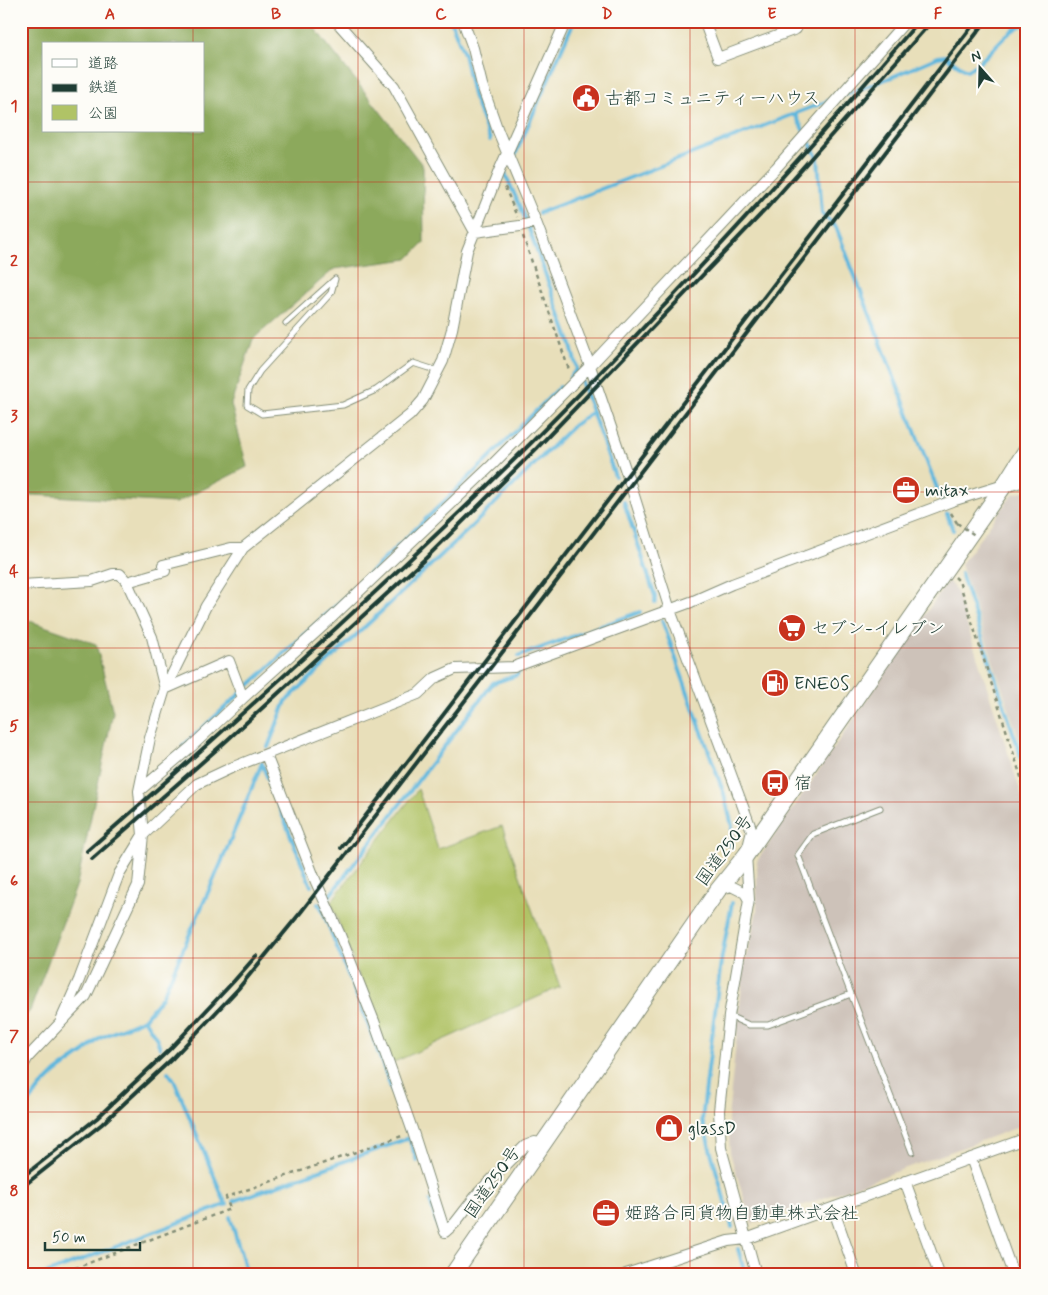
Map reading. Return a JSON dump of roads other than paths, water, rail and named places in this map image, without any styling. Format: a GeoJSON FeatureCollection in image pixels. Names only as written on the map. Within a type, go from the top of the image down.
{"type":"FeatureCollection","features":[{"type":"Feature","properties":{"kind":"main road","name":"国道250号"},"geometry":{"type":"LineString","coordinates":[[453,1274],[718,890],[746,855],[1005,484],[1027,449]]}},
{"type":"Feature","properties":{"kind":"main road"},"geometry":{"type":"LineString","coordinates":[[1005,484],[1027,477]]}},
{"type":"Feature","properties":{"kind":"street"},"geometry":{"type":"LineString","coordinates":[[336,21],[394,86],[475,232]]}},
{"type":"Feature","properties":{"kind":"street"},"geometry":{"type":"LineString","coordinates":[[463,21],[473,48],[482,86],[498,132],[508,153],[528,224],[583,372],[631,486],[670,610],[752,830],[746,855],[749,900],[729,1016],[719,1111],[719,1135],[756,1274]]}},
{"type":"Feature","properties":{"kind":"street"},"geometry":{"type":"LineString","coordinates":[[21,1069],[28,1057],[86,996],[138,885],[142,835],[139,791],[150,738],[165,689],[206,606],[243,548],[410,415],[423,400],[439,371],[452,329],[464,262],[475,232],[499,171],[566,21]]}},
{"type":"Feature","properties":{"kind":"street"},"geometry":{"type":"LineString","coordinates":[[704,21],[718,58],[796,29],[793,21]]}},
{"type":"Feature","properties":{"kind":"street"},"geometry":{"type":"LineString","coordinates":[[139,791],[192,746],[242,694],[324,626],[492,465],[583,372],[805,135],[906,21]]}},
{"type":"Feature","properties":{"kind":"street"},"geometry":{"type":"LineString","coordinates":[[475,232],[528,224]]}},
{"type":"Feature","properties":{"kind":"street"},"geometry":{"type":"LineString","coordinates":[[59,1024],[79,980],[119,874],[142,835],[197,784],[231,768],[418,694],[435,678],[455,669],[514,667],[670,610],[732,584],[924,512],[1005,484]]}},
{"type":"Feature","properties":{"kind":"street"},"geometry":{"type":"LineString","coordinates":[[127,582],[165,571],[164,565],[231,548],[243,548]]}},
{"type":"Feature","properties":{"kind":"street"},"geometry":{"type":"LineString","coordinates":[[21,585],[92,580],[120,574],[127,582],[152,637],[165,689]]}},
{"type":"Feature","properties":{"kind":"street"},"geometry":{"type":"LineString","coordinates":[[165,689],[228,661],[242,694]]}},
{"type":"Feature","properties":{"kind":"street"},"geometry":{"type":"LineString","coordinates":[[266,755],[374,1021],[446,1232],[456,1223],[479,1192],[525,1146],[535,1142],[542,1146]]}},
{"type":"Feature","properties":{"kind":"street"},"geometry":{"type":"LineString","coordinates":[[718,890],[730,886],[745,893],[749,900]]}},
{"type":"Feature","properties":{"kind":"street"},"geometry":{"type":"LineString","coordinates":[[626,1274],[728,1242],[746,1239],[1027,1138]]}},
{"type":"Feature","properties":{"kind":"street"},"geometry":{"type":"LineString","coordinates":[[971,1158],[1013,1274]]}},
{"type":"Feature","properties":{"kind":"street"},"geometry":{"type":"LineString","coordinates":[[905,1181],[939,1274]]}},
{"type":"Feature","properties":{"kind":"street"},"geometry":{"type":"LineString","coordinates":[[833,1208],[856,1274]]}},
{"type":"Feature","properties":{"kind":"lane"},"geometry":{"type":"LineString","coordinates":[[286,323],[335,279],[330,294],[260,371],[248,390],[247,405],[262,414],[343,405],[376,390],[413,363],[439,371]]}},
{"type":"Feature","properties":{"kind":"lane"},"geometry":{"type":"LineString","coordinates":[[880,808],[813,834],[798,855],[912,1152]]}},
{"type":"Feature","properties":{"kind":"lane"},"geometry":{"type":"LineString","coordinates":[[729,1016],[749,1025],[768,1025],[851,994]]}},
{"type":"Feature","properties":{"kind":"waterway"},"geometry":{"type":"LineString","coordinates":[[451,21],[464,54],[473,95],[490,140]]}},
{"type":"Feature","properties":{"kind":"waterway"},"geometry":{"type":"LineString","coordinates":[[515,155],[574,21]]}},
{"type":"Feature","properties":{"kind":"waterway"},"geometry":{"type":"LineString","coordinates":[[844,95],[938,57],[945,56],[967,71],[983,60],[1010,32],[1027,23]]}},
{"type":"Feature","properties":{"kind":"waterway"},"geometry":{"type":"LineString","coordinates":[[539,213],[833,99]]}},
{"type":"Feature","properties":{"kind":"waterway"},"geometry":{"type":"LineString","coordinates":[[795,114],[818,159],[822,214],[836,227],[942,501]]}},
{"type":"Feature","properties":{"kind":"waterway"},"geometry":{"type":"LineString","coordinates":[[504,171],[525,218],[570,342],[577,369],[615,476]]}},
{"type":"Feature","properties":{"kind":"waterway"},"geometry":{"type":"LineString","coordinates":[[570,377],[577,369]]}},
{"type":"Feature","properties":{"kind":"waterway"},"geometry":{"type":"LineString","coordinates":[[183,746],[341,601],[560,387]]}},
{"type":"Feature","properties":{"kind":"waterway"},"geometry":{"type":"LineString","coordinates":[[268,747],[286,701],[468,530],[574,425],[592,412]]}},
{"type":"Feature","properties":{"kind":"waterway"},"geometry":{"type":"LineString","coordinates":[[624,502],[655,596],[655,602]]}},
{"type":"Feature","properties":{"kind":"waterway"},"geometry":{"type":"LineString","coordinates":[[947,514],[953,530]]}},
{"type":"Feature","properties":{"kind":"waterway"},"geometry":{"type":"LineString","coordinates":[[961,573],[1027,775]]}},
{"type":"Feature","properties":{"kind":"waterway"},"geometry":{"type":"LineString","coordinates":[[519,656],[640,612]]}},
{"type":"Feature","properties":{"kind":"waterway"},"geometry":{"type":"LineString","coordinates":[[662,620],[724,794],[732,826],[731,846]]}},
{"type":"Feature","properties":{"kind":"waterway"},"geometry":{"type":"LineString","coordinates":[[321,907],[493,683],[517,675],[519,670]]}},
{"type":"Feature","properties":{"kind":"waterway"},"geometry":{"type":"LineString","coordinates":[[21,1113],[40,1088],[56,1072],[100,1038],[144,1019],[162,997],[221,863],[262,763]]}},
{"type":"Feature","properties":{"kind":"waterway"},"geometry":{"type":"LineString","coordinates":[[262,764],[311,886]]}},
{"type":"Feature","properties":{"kind":"waterway"},"geometry":{"type":"LineString","coordinates":[[732,903],[721,961],[702,1120],[732,1227]]}},
{"type":"Feature","properties":{"kind":"waterway"},"geometry":{"type":"LineString","coordinates":[[318,904],[321,907],[369,1027],[406,1129]]}},
{"type":"Feature","properties":{"kind":"waterway"},"geometry":{"type":"LineString","coordinates":[[144,1019],[157,1039],[160,1048]]}},
{"type":"Feature","properties":{"kind":"waterway"},"geometry":{"type":"LineString","coordinates":[[168,1072],[174,1080],[226,1205]]}},
{"type":"Feature","properties":{"kind":"waterway"},"geometry":{"type":"LineString","coordinates":[[234,1201],[409,1138],[417,1161]]}},
{"type":"Feature","properties":{"kind":"waterway"},"geometry":{"type":"LineString","coordinates":[[430,1201],[440,1234]]}},
{"type":"Feature","properties":{"kind":"waterway"},"geometry":{"type":"LineString","coordinates":[[45,1274],[227,1204]]}},
{"type":"Feature","properties":{"kind":"waterway"},"geometry":{"type":"LineString","coordinates":[[230,1217],[247,1274]]}},
{"type":"Feature","properties":{"kind":"waterway"},"geometry":{"type":"LineString","coordinates":[[738,1249],[745,1274]]}},
{"type":"Feature","properties":{"kind":"railway"},"geometry":{"type":"LineString","coordinates":[[87,851],[312,650],[423,548],[531,443],[729,236],[919,21]]}},
{"type":"Feature","properties":{"kind":"railway"},"geometry":{"type":"LineString","coordinates":[[92,859],[224,743],[426,558],[537,448],[767,208],[932,21]]}},
{"type":"Feature","properties":{"kind":"railway"},"geometry":{"type":"LineString","coordinates":[[341,848],[976,21]]}},
{"type":"Feature","properties":{"kind":"railway"},"geometry":{"type":"LineString","coordinates":[[21,1188],[102,1124],[173,1058],[238,989],[301,912],[491,667],[986,21]]}},
{"type":"Feature","properties":{"kind":"railway"},"geometry":{"type":"LineString","coordinates":[[21,1178],[97,1118],[171,1048],[256,956]]}},
{"type":"Feature","properties":{"kind":"place","name":"古都コミュニティーハウス"},"geometry":{"type":"Point","coordinates":[586,98]}},
{"type":"Feature","properties":{"kind":"place","name":"mitax"},"geometry":{"type":"Point","coordinates":[906,490]}},
{"type":"Feature","properties":{"kind":"place","name":"セブン-イレブン"},"geometry":{"type":"Point","coordinates":[792,628]}},
{"type":"Feature","properties":{"kind":"place","name":"ENEOS"},"geometry":{"type":"Point","coordinates":[775,683]}},
{"type":"Feature","properties":{"kind":"place","name":"宿"},"geometry":{"type":"Point","coordinates":[775,783]}},
{"type":"Feature","properties":{"kind":"place","name":"glassD"},"geometry":{"type":"Point","coordinates":[669,1128]}},
{"type":"Feature","properties":{"kind":"place","name":"姫路合同貨物自動車株式会社"},"geometry":{"type":"Point","coordinates":[606,1213]}}]}
